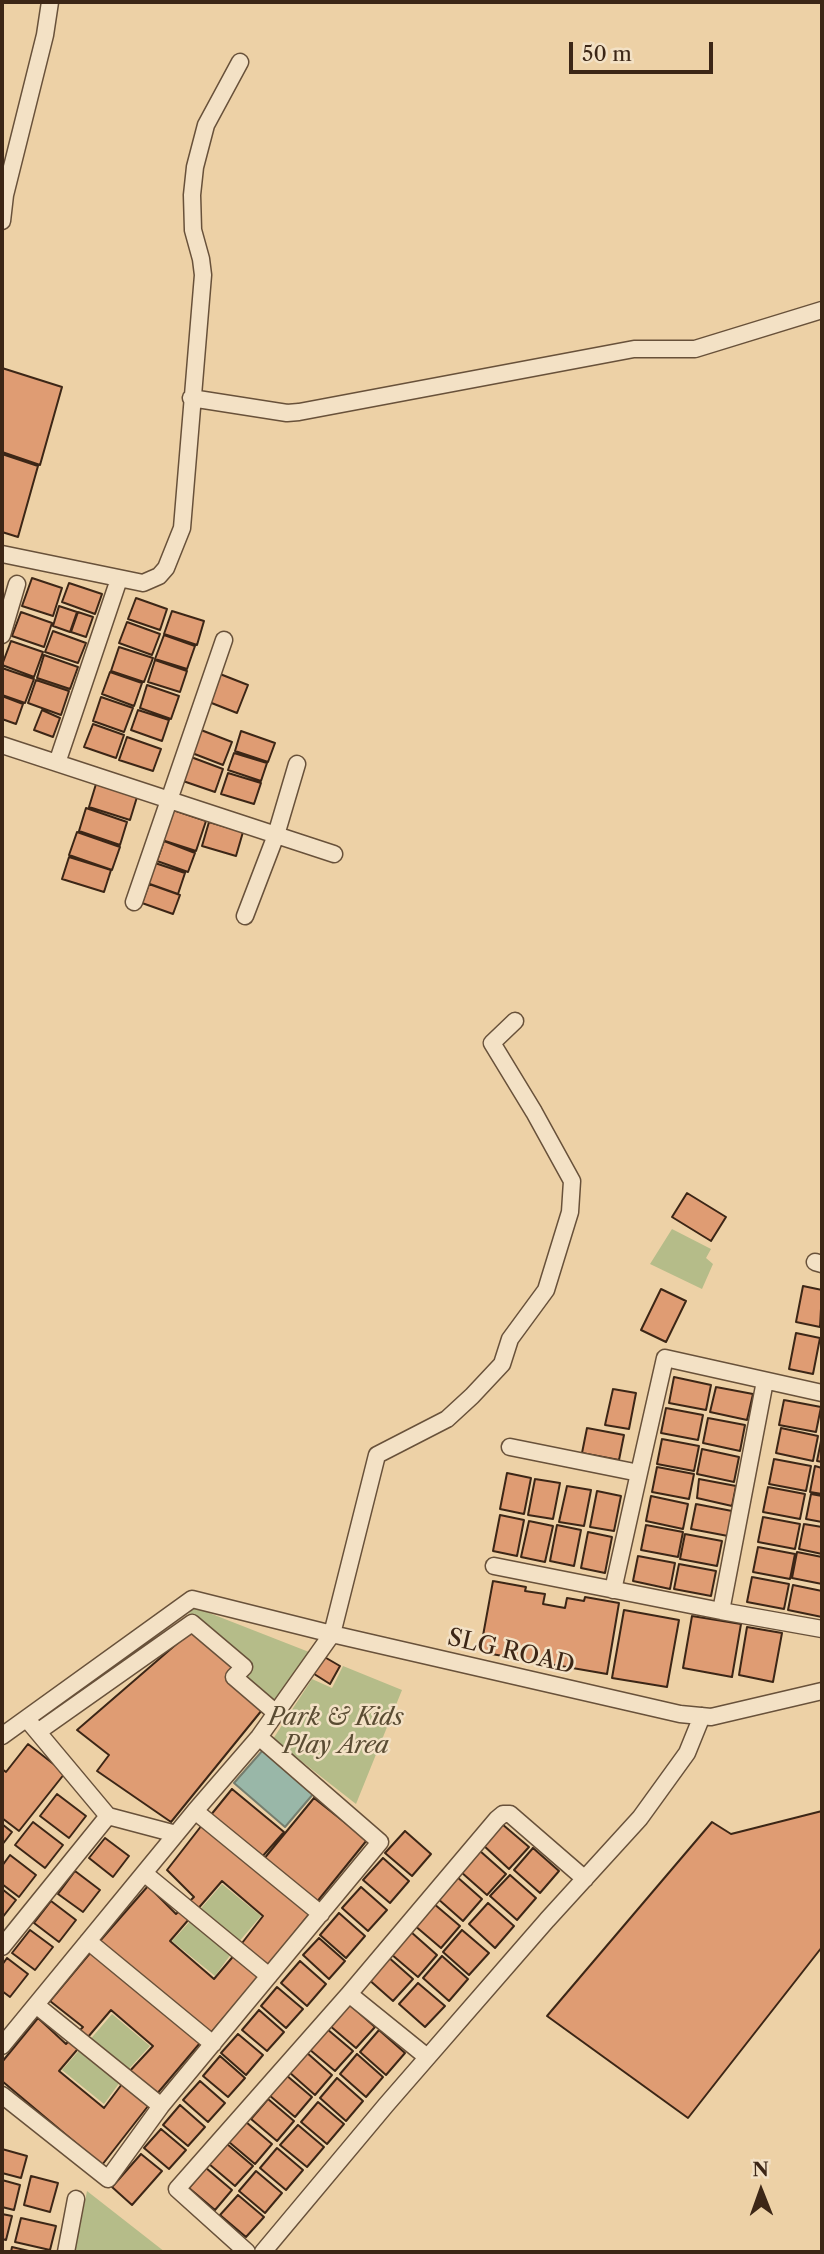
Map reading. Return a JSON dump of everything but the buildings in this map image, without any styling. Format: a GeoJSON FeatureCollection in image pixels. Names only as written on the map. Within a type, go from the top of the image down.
{"type":"FeatureCollection","features":[{"type":"Feature","properties":{"kind":"street"},"geometry":{"type":"LineString","coordinates":[[2,221],[5,195],[45,35],[50,2]]}},
{"type":"Feature","properties":{"kind":"street"},"geometry":{"type":"LineString","coordinates":[[2,554],[143,583],[159,576],[166,568],[182,528],[203,275],[193,230],[192,195],[195,167],[206,125],[240,62]]}},
{"type":"Feature","properties":{"kind":"street"},"geometry":{"type":"LineString","coordinates":[[191,398],[287,413],[299,412],[634,349],[695,349],[822,310]]}},
{"type":"Feature","properties":{"kind":"street"},"geometry":{"type":"LineString","coordinates":[[57,763],[119,579]]}},
{"type":"Feature","properties":{"kind":"street"},"geometry":{"type":"LineString","coordinates":[[2,635],[17,584]]}},
{"type":"Feature","properties":{"kind":"street"},"geometry":{"type":"LineString","coordinates":[[134,902],[224,640]]}},
{"type":"Feature","properties":{"kind":"street"},"geometry":{"type":"LineString","coordinates":[[2,745],[334,854]]}},
{"type":"Feature","properties":{"kind":"street"},"geometry":{"type":"LineString","coordinates":[[245,916],[276,835],[297,764]]}},
{"type":"Feature","properties":{"kind":"street"},"geometry":{"type":"LineString","coordinates":[[2,2046],[259,1737],[332,1634],[377,1455],[447,1419],[472,1396],[502,1364],[510,1339],[546,1290],[570,1212],[572,1181],[492,1043],[515,1021]]}},
{"type":"Feature","properties":{"kind":"street"},"geometry":{"type":"LineString","coordinates":[[613,1590],[665,1359],[822,1393]]}},
{"type":"Feature","properties":{"kind":"street"},"geometry":{"type":"LineString","coordinates":[[721,1611],[765,1381]]}},
{"type":"Feature","properties":{"kind":"street"},"geometry":{"type":"LineString","coordinates":[[510,1447],[639,1473]]}},
{"type":"Feature","properties":{"kind":"street"},"geometry":{"type":"LineString","coordinates":[[494,1566],[822,1629]]}},
{"type":"Feature","properties":{"kind":"street","name":"SLG ROAD"},"geometry":{"type":"LineString","coordinates":[[26,1719],[192,1599],[680,1714],[711,1717],[822,1691]]}},
{"type":"Feature","properties":{"kind":"street"},"geometry":{"type":"LineString","coordinates":[[39,1731],[192,1623],[244,1667],[234,1677],[236,1680],[276,1713]]}},
{"type":"Feature","properties":{"kind":"street"},"geometry":{"type":"LineString","coordinates":[[263,2252],[427,2057],[648,1807],[687,1753],[702,1716]]}},
{"type":"Feature","properties":{"kind":"street"},"geometry":{"type":"LineString","coordinates":[[2,1736],[26,1719],[39,1731],[108,1816],[176,1834]]}},
{"type":"Feature","properties":{"kind":"street"},"geometry":{"type":"LineString","coordinates":[[2,2095],[108,2179],[161,2106],[380,1843],[259,1737]]}},
{"type":"Feature","properties":{"kind":"street"},"geometry":{"type":"LineString","coordinates":[[195,1811],[321,1914]]}},
{"type":"Feature","properties":{"kind":"street"},"geometry":{"type":"LineString","coordinates":[[247,2252],[177,2189],[503,1814],[510,1814],[585,1879]]}},
{"type":"Feature","properties":{"kind":"street"},"geometry":{"type":"LineString","coordinates":[[2,1947],[108,1816]]}},
{"type":"Feature","properties":{"kind":"street"},"geometry":{"type":"LineString","coordinates":[[144,1873],[269,1976]]}},
{"type":"Feature","properties":{"kind":"street"},"geometry":{"type":"LineString","coordinates":[[88,1941],[212,2044]]}},
{"type":"Feature","properties":{"kind":"street"},"geometry":{"type":"LineString","coordinates":[[349,1994],[427,2057]]}},
{"type":"Feature","properties":{"kind":"street"},"geometry":{"type":"LineString","coordinates":[[36,2005],[161,2106]]}},
{"type":"Feature","properties":{"kind":"street"},"geometry":{"type":"LineString","coordinates":[[66,2252],[76,2199]]}},
{"type":"Feature","properties":{"kind":"green space"},"geometry":{"type":"Polygon","coordinates":[[[672,1229],[711,1249],[706,1258],[713,1264],[702,1289],[650,1264],[672,1229]]]}},
{"type":"Feature","properties":{"kind":"green space"},"geometry":{"type":"Polygon","coordinates":[[[194,1607],[309,1652],[271,1706],[240,1678],[249,1667],[187,1616],[194,1607]]]}},
{"type":"Feature","properties":{"kind":"green space","name":"Park & Kids Play Area"},"geometry":{"type":"Polygon","coordinates":[[[343,1666],[402,1690],[356,1804],[273,1739],[312,1679],[332,1688],[343,1666]]]}},
{"type":"Feature","properties":{"kind":"green space"},"geometry":{"type":"Polygon","coordinates":[[[222,1884],[261,1916],[237,1944],[197,1913],[222,1884]]]}},
{"type":"Feature","properties":{"kind":"green space"},"geometry":{"type":"Polygon","coordinates":[[[194,1917],[234,1950],[215,1976],[172,1941],[194,1917]]]}},
{"type":"Feature","properties":{"kind":"green space"},"geometry":{"type":"Polygon","coordinates":[[[112,2014],[150,2046],[126,2072],[88,2042],[112,2014]]]}},
{"type":"Feature","properties":{"kind":"green space"},"geometry":{"type":"Polygon","coordinates":[[[83,2046],[123,2078],[104,2104],[62,2070],[83,2046]]]}},
{"type":"Feature","properties":{"kind":"green space"},"geometry":{"type":"Polygon","coordinates":[[[87,2191],[165,2252],[75,2252],[87,2191]]]}},
{"type":"Feature","properties":{"kind":"shaded area"},"geometry":{"type":"Polygon","coordinates":[[[263,1750],[314,1793],[285,1827],[234,1783],[263,1750]]]}}]}
